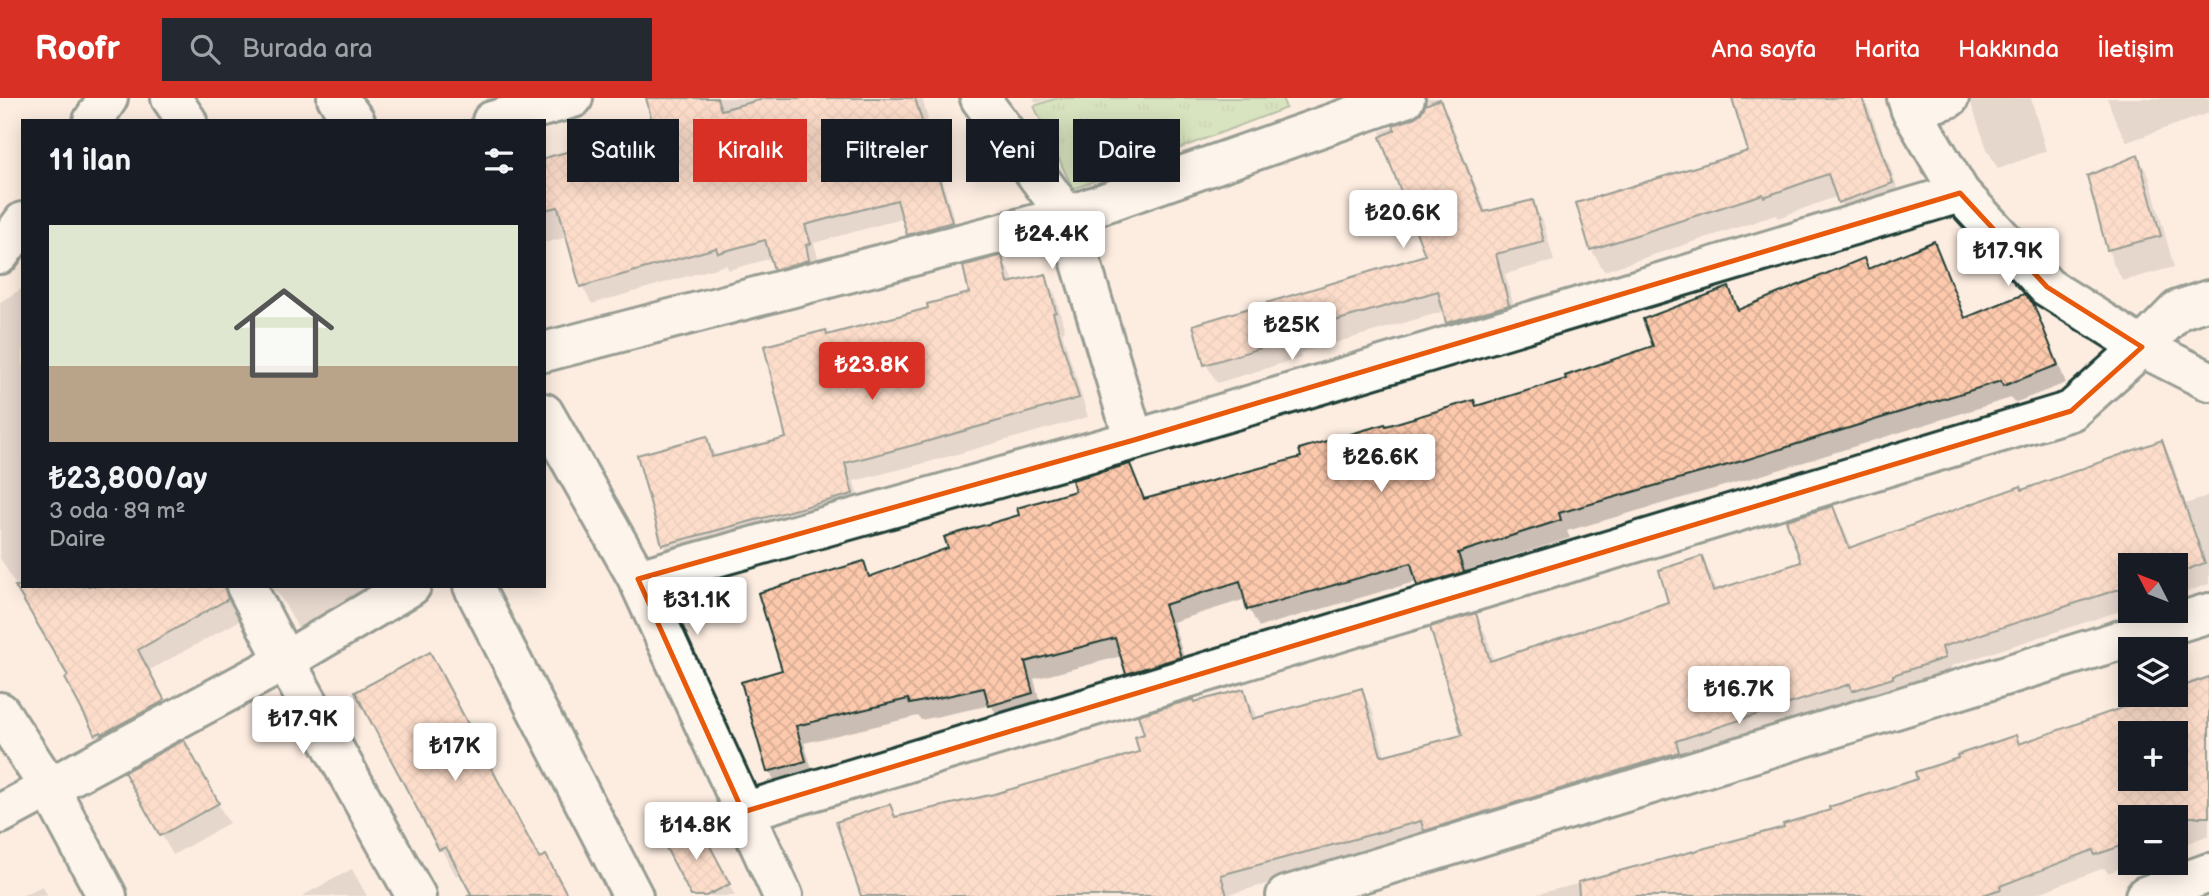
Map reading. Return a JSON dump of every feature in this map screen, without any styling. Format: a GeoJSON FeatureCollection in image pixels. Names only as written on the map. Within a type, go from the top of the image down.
{"type":"FeatureCollection","features":[{"type":"Feature","properties":{"kind":"street"},"geometry":{"type":"LineString","coordinates":[[94,119],[108,98]]}},
{"type":"Feature","properties":{"kind":"street"},"geometry":{"type":"LineString","coordinates":[[171,98],[186,119]]}},
{"type":"Feature","properties":{"kind":"street"},"geometry":{"type":"LineString","coordinates":[[337,98],[353,119]]}},
{"type":"Feature","properties":{"kind":"street"},"geometry":{"type":"LineString","coordinates":[[499,119],[573,98]]}},
{"type":"Feature","properties":{"kind":"street"},"geometry":{"type":"LineString","coordinates":[[980,98],[1067,216],[1135,440]]}},
{"type":"Feature","properties":{"kind":"street"},"geometry":{"type":"LineString","coordinates":[[546,351],[1067,216],[1319,112],[1405,98]]}},
{"type":"Feature","properties":{"kind":"street"},"geometry":{"type":"LineString","coordinates":[[1949,98],[1909,104],[1960,194],[2047,286],[2142,347],[2209,381]]}},
{"type":"Feature","properties":{"kind":"street"},"geometry":{"type":"LineString","coordinates":[[638,579],[1135,440],[1960,194]]}},
{"type":"Feature","properties":{"kind":"street"},"geometry":{"type":"LineString","coordinates":[[0,254],[21,225]]}},
{"type":"Feature","properties":{"kind":"street"},"geometry":{"type":"LineString","coordinates":[[743,812],[2071,411],[2142,347],[2178,310],[2209,300]]}},
{"type":"Feature","properties":{"kind":"street"},"geometry":{"type":"LineString","coordinates":[[546,417],[638,579],[783,896]]}},
{"type":"Feature","properties":{"kind":"street"},"geometry":{"type":"LineString","coordinates":[[247,588],[416,896]]}},
{"type":"Feature","properties":{"kind":"street"},"geometry":{"type":"LineString","coordinates":[[0,814],[285,661],[408,588]]}},
{"type":"Feature","properties":{"kind":"street"},"geometry":{"type":"LineString","coordinates":[[474,588],[633,896]]}},
{"type":"Feature","properties":{"kind":"street"},"geometry":{"type":"LineString","coordinates":[[1286,896],[2209,613]]}},
{"type":"Feature","properties":{"kind":"street"},"geometry":{"type":"LineString","coordinates":[[0,712],[49,787],[107,896]]}},
{"type":"Feature","properties":{"kind":"street"},"geometry":{"type":"LineString","coordinates":[[2145,896],[2209,873]]}},
{"type":"Feature","properties":{"kind":"highlighted area"},"geometry":{"type":"Polygon","coordinates":[[[1960,193],[2047,287],[2142,347],[2071,411],[743,812],[638,579],[1134,440],[1960,193]]]}},
{"type":"Feature","properties":{"kind":"green space"},"geometry":{"type":"Polygon","coordinates":[[[1057,98],[1282,98],[1286,108],[1180,148],[1180,119],[1073,119],[1073,182],[1091,182],[1073,189],[1059,159],[1059,119],[1040,119],[1034,106],[1057,98]]]}},
{"type":"Feature","properties":{"kind":"building"},"geometry":{"type":"Polygon","coordinates":[[[646,98],[717,98],[721,110],[767,98],[915,98],[921,119],[821,119],[821,182],[940,182],[952,222],[907,235],[897,200],[805,225],[811,244],[806,245],[809,260],[774,270],[765,240],[718,253],[716,248],[580,287],[558,207],[546,210],[546,157],[567,152],[567,182],[679,182],[679,119],[651,119],[646,98]]]}},
{"type":"Feature","properties":{"kind":"building"},"geometry":{"type":"Polygon","coordinates":[[[1732,98],[1862,98],[1893,183],[1838,203],[1828,174],[1764,197],[1763,194],[1590,250],[1576,203],[1748,151],[1732,98]]]}},
{"type":"Feature","properties":{"kind":"building"},"geometry":{"type":"Polygon","coordinates":[[[1440,99],[1484,212],[1533,200],[1544,242],[1496,254],[1509,305],[1446,323],[1438,291],[1290,334],[1291,339],[1204,365],[1193,325],[1425,255],[1380,137],[1395,130],[1393,125],[1412,119],[1421,113],[1425,105],[1440,99]]]}},
{"type":"Feature","properties":{"kind":"building"},"geometry":{"type":"Polygon","coordinates":[[[2138,155],[2161,236],[2107,250],[2087,176],[2138,155]]]}},
{"type":"Feature","properties":{"kind":"building"},"geometry":{"type":"Polygon","coordinates":[[[1934,241],[1965,318],[2024,294],[2033,303],[2058,365],[2003,386],[2001,381],[1742,461],[1559,513],[1561,520],[1458,553],[1464,572],[1417,586],[1411,563],[1247,610],[1240,581],[1164,605],[1181,657],[1126,674],[1115,638],[1025,662],[1033,693],[989,706],[984,688],[910,704],[908,699],[796,726],[806,761],[767,772],[741,682],[782,670],[758,593],[864,561],[869,577],[948,548],[944,537],[1019,515],[1017,508],[1075,491],[1072,480],[1130,464],[1144,499],[1301,457],[1299,449],[1385,424],[1386,426],[1474,400],[1476,406],[1566,379],[1565,376],[1653,346],[1643,319],[1729,287],[1738,310],[1864,258],[1868,269],[1934,241]]]}},
{"type":"Feature","properties":{"kind":"building"},"geometry":{"type":"Polygon","coordinates":[[[1002,255],[1008,283],[1046,274],[1056,312],[1053,313],[1079,398],[845,463],[853,494],[662,545],[637,455],[707,436],[712,457],[786,438],[764,346],[826,330],[827,335],[928,308],[927,304],[969,293],[963,266],[1002,255]]]}},
{"type":"Feature","properties":{"kind":"building"},"geometry":{"type":"Polygon","coordinates":[[[2162,440],[2205,563],[2188,569],[2188,553],[2118,553],[2118,590],[1942,647],[1945,658],[1852,691],[1850,684],[1676,741],[1679,752],[1424,831],[1421,821],[1221,875],[1227,896],[861,896],[836,822],[890,804],[895,817],[994,794],[1139,752],[1135,737],[1144,734],[1138,715],[1194,699],[1194,702],[1244,689],[1252,719],[1362,688],[1381,756],[1462,735],[1430,627],[1476,613],[1490,661],[1668,602],[1659,570],[1702,556],[1713,591],[1801,562],[1786,520],[1833,506],[1849,548],[2021,486],[2022,490],[2162,440]]]}},
{"type":"Feature","properties":{"kind":"building"},"geometry":{"type":"Polygon","coordinates":[[[15,586],[225,588],[228,599],[138,650],[164,699],[162,702],[102,734],[101,732],[95,735],[65,678],[68,676],[15,586]]]}},
{"type":"Feature","properties":{"kind":"building"},"geometry":{"type":"Polygon","coordinates":[[[430,652],[539,858],[546,855],[568,896],[467,896],[471,894],[446,847],[439,850],[355,692],[430,652]]]}},
{"type":"Feature","properties":{"kind":"building"},"geometry":{"type":"Polygon","coordinates":[[[2209,677],[2209,817],[2188,817],[2188,805],[2118,805],[2118,847],[2095,855],[2093,850],[1980,896],[1579,896],[1578,882],[1784,827],[1783,824],[1830,810],[1829,807],[1917,779],[1915,772],[2016,735],[2019,744],[2124,707],[2188,707],[2188,684],[2209,677]]]}},
{"type":"Feature","properties":{"kind":"building"},"geometry":{"type":"Polygon","coordinates":[[[184,740],[219,803],[160,836],[124,772],[184,740]]]}},
{"type":"Feature","properties":{"kind":"building"},"geometry":{"type":"Polygon","coordinates":[[[698,823],[730,884],[706,896],[691,896],[663,842],[698,823]]]}}]}
